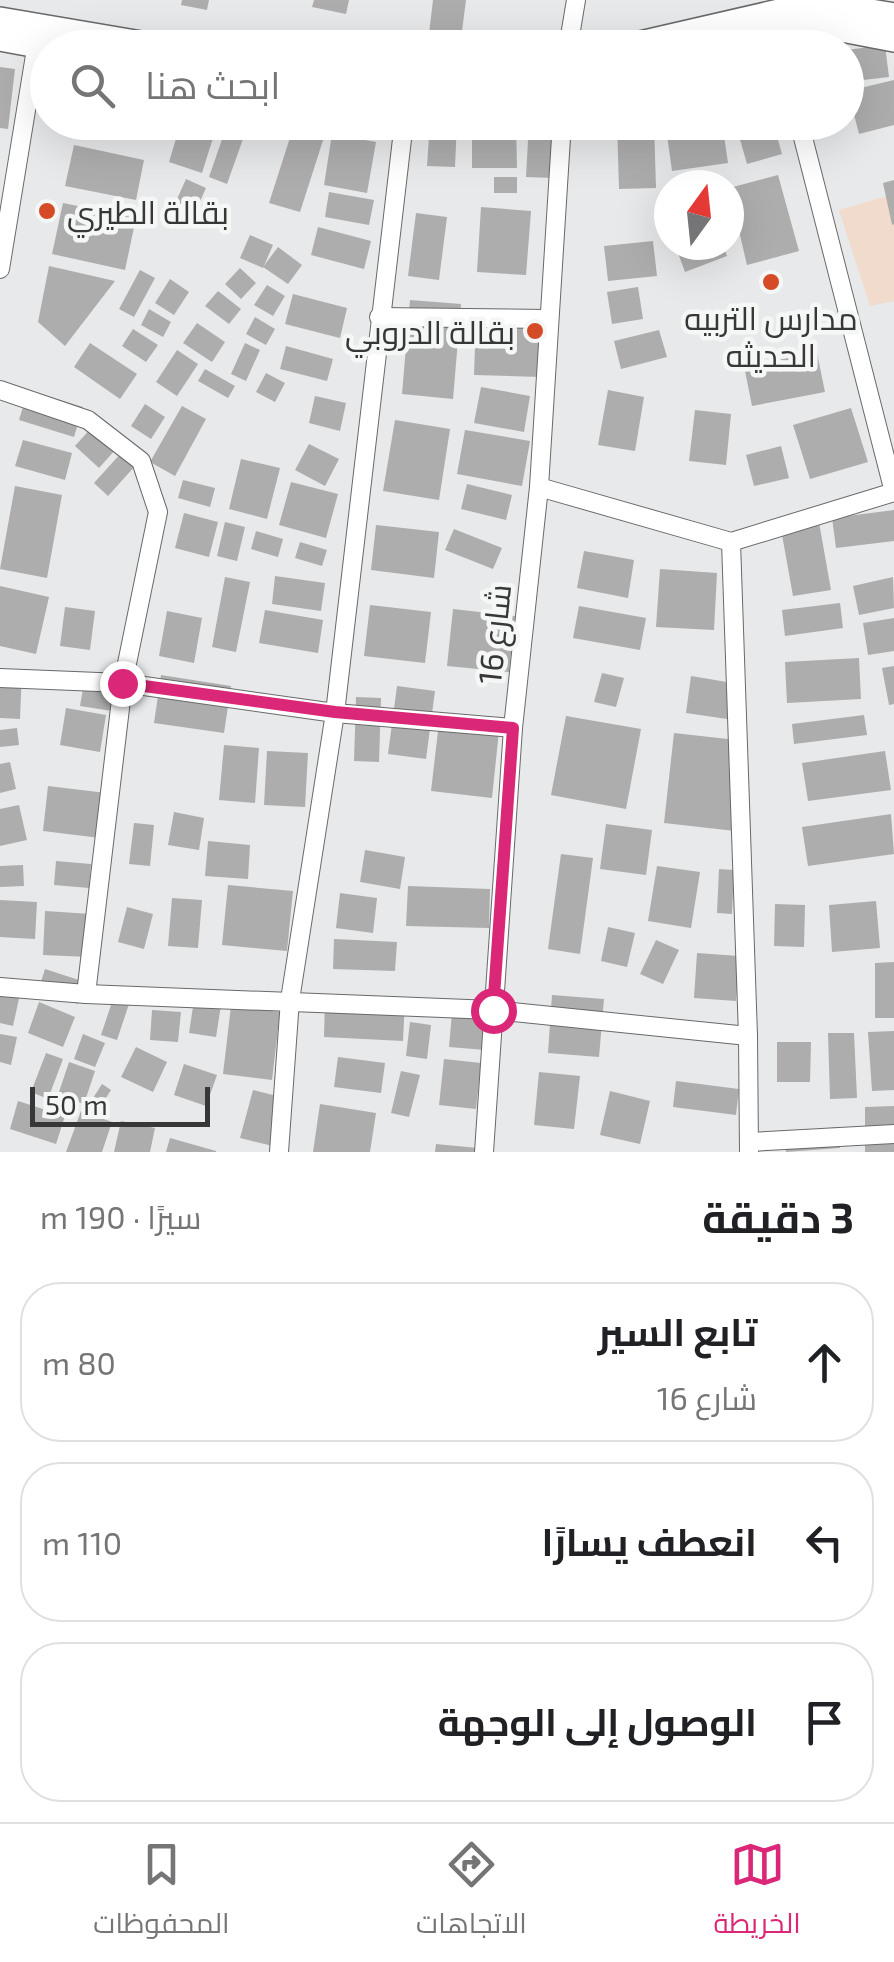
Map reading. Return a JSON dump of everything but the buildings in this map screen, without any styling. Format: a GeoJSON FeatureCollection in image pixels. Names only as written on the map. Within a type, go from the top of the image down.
{"type":"FeatureCollection","features":[{"type":"Feature","properties":{"kind":"street"},"geometry":{"type":"LineString","coordinates":[[571,30],[576,0]]}},
{"type":"Feature","properties":{"kind":"street"},"geometry":{"type":"LineString","coordinates":[[776,30],[818,1],[894,16]]}},
{"type":"Feature","properties":{"kind":"street"},"geometry":{"type":"LineString","coordinates":[[0,20],[30,33]]}},
{"type":"Feature","properties":{"kind":"street"},"geometry":{"type":"LineString","coordinates":[[783,30],[821,25],[849,30]]}},
{"type":"Feature","properties":{"kind":"street"},"geometry":{"type":"LineString","coordinates":[[864,33],[894,38]]}},
{"type":"Feature","properties":{"kind":"street"},"geometry":{"type":"LineString","coordinates":[[0,38],[30,39]]}},
{"type":"Feature","properties":{"kind":"street"},"geometry":{"type":"LineString","coordinates":[[0,269],[4,217],[30,98]]}},
{"type":"Feature","properties":{"kind":"street"},"geometry":{"type":"LineString","coordinates":[[279,1152],[290,1000],[335,712],[402,140]]}},
{"type":"Feature","properties":{"kind":"street","name":"شارع 16"},"geometry":{"type":"LineString","coordinates":[[484,1152],[513,728],[539,487],[561,140]]}},
{"type":"Feature","properties":{"kind":"street"},"geometry":{"type":"LineString","coordinates":[[539,487],[731,542],[894,492],[803,140]]}},
{"type":"Feature","properties":{"kind":"street"},"geometry":{"type":"LineString","coordinates":[[379,317],[548,319]]}},
{"type":"Feature","properties":{"kind":"street"},"geometry":{"type":"LineString","coordinates":[[0,390],[88,420],[141,461],[158,512],[122,683],[86,994]]}},
{"type":"Feature","properties":{"kind":"street"},"geometry":{"type":"LineString","coordinates":[[731,542],[749,1147],[894,1134]]}},
{"type":"Feature","properties":{"kind":"street"},"geometry":{"type":"LineString","coordinates":[[0,678],[122,683],[335,712],[513,728]]}},
{"type":"Feature","properties":{"kind":"street"},"geometry":{"type":"LineString","coordinates":[[0,986],[86,994],[493,1010],[748,1036]]}},
{"type":"Feature","properties":{"kind":"shaded area"},"geometry":{"type":"Polygon","coordinates":[[[894,194],[894,301],[870,306],[839,210],[894,194]]]}},
{"type":"Feature","properties":{"kind":"place","name":"بقالة الطيري"},"geometry":{"type":"Point","coordinates":[47,211]}},
{"type":"Feature","properties":{"kind":"place","name":"مدارس التربيه الحديثه"},"geometry":{"type":"Point","coordinates":[771,282]}},
{"type":"Feature","properties":{"kind":"place","name":"بقالة الدروبي"},"geometry":{"type":"Point","coordinates":[535,331]}},
{"type":"Feature","properties":{"kind":"route"},"geometry":{"type":"LineString","coordinates":[[122,683],[335,712],[513,728],[493,1010]]}}]}
